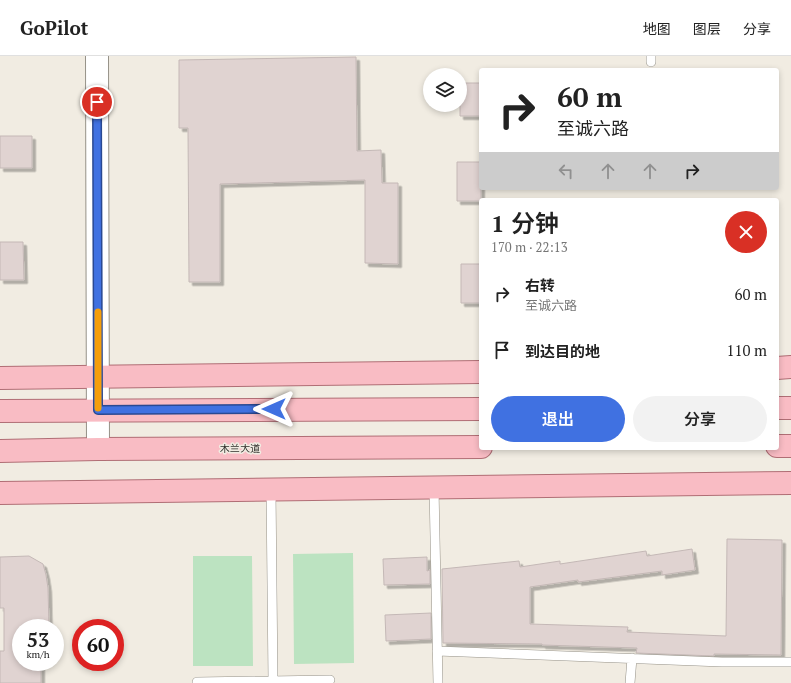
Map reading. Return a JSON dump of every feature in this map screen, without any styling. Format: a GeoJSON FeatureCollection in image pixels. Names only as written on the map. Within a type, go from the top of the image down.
{"type":"FeatureCollection","features":[{"type":"Feature","properties":{"kind":"main road"},"geometry":{"type":"LineString","coordinates":[[779,368],[791,367]]}},
{"type":"Feature","properties":{"kind":"main road"},"geometry":{"type":"LineString","coordinates":[[0,378],[479,372]]}},
{"type":"Feature","properties":{"kind":"main road"},"geometry":{"type":"LineString","coordinates":[[779,408],[791,408]]}},
{"type":"Feature","properties":{"kind":"main road"},"geometry":{"type":"LineString","coordinates":[[0,411],[479,409]]}},
{"type":"Feature","properties":{"kind":"main road"},"geometry":{"type":"LineString","coordinates":[[779,446],[791,446]]}},
{"type":"Feature","properties":{"kind":"main road","name":"木兰大道"},"geometry":{"type":"LineString","coordinates":[[0,451],[479,447]]}},
{"type":"Feature","properties":{"kind":"main road"},"geometry":{"type":"LineString","coordinates":[[0,493],[791,483]]}},
{"type":"Feature","properties":{"kind":"street"},"geometry":{"type":"LineString","coordinates":[[97,56],[98,449]]}},
{"type":"Feature","properties":{"kind":"lane"},"geometry":{"type":"LineString","coordinates":[[434,488],[438,683]]}},
{"type":"Feature","properties":{"kind":"lane"},"geometry":{"type":"LineString","coordinates":[[271,490],[273,681]]}},
{"type":"Feature","properties":{"kind":"lane"},"geometry":{"type":"LineString","coordinates":[[437,650],[722,662],[791,662]]}},
{"type":"Feature","properties":{"kind":"lane"},"geometry":{"type":"LineString","coordinates":[[630,683],[632,658]]}},
{"type":"Feature","properties":{"kind":"lane"},"geometry":{"type":"LineString","coordinates":[[197,682],[330,680]]}},
{"type":"Feature","properties":{"kind":"green space"},"geometry":{"type":"Polygon","coordinates":[[[353,553],[354,663],[294,664],[293,554],[353,553]]]}},
{"type":"Feature","properties":{"kind":"green space"},"geometry":{"type":"Polygon","coordinates":[[[193,556],[252,556],[253,666],[193,666],[193,556]]]}},
{"type":"Feature","properties":{"kind":"building"},"geometry":{"type":"Polygon","coordinates":[[[356,57],[357,151],[381,150],[382,183],[398,183],[398,264],[365,263],[365,180],[220,184],[220,282],[189,282],[188,128],[179,128],[179,60],[356,57]]]}},
{"type":"Feature","properties":{"kind":"building"},"geometry":{"type":"Polygon","coordinates":[[[467,83],[479,83],[479,116],[460,116],[460,112],[467,112],[467,83]]]}},
{"type":"Feature","properties":{"kind":"building"},"geometry":{"type":"Polygon","coordinates":[[[0,136],[32,136],[32,168],[0,168],[0,136]]]}},
{"type":"Feature","properties":{"kind":"building"},"geometry":{"type":"Polygon","coordinates":[[[457,162],[479,162],[479,190],[481,190],[481,198],[479,198],[479,201],[457,201],[457,162]]]}},
{"type":"Feature","properties":{"kind":"building"},"geometry":{"type":"Polygon","coordinates":[[[0,242],[23,242],[24,280],[0,280],[0,242]]]}},
{"type":"Feature","properties":{"kind":"building"},"geometry":{"type":"Polygon","coordinates":[[[461,264],[479,264],[479,303],[461,303],[461,264]]]}},
{"type":"Feature","properties":{"kind":"building"},"geometry":{"type":"Polygon","coordinates":[[[727,539],[782,540],[781,655],[714,654],[714,656],[636,653],[637,648],[542,644],[443,643],[442,569],[519,561],[520,567],[560,561],[560,564],[646,551],[647,556],[692,549],[695,570],[662,575],[662,571],[530,587],[530,624],[628,627],[627,632],[726,636],[727,539]]]}},
{"type":"Feature","properties":{"kind":"building"},"geometry":{"type":"Polygon","coordinates":[[[29,556],[43,564],[48,588],[49,619],[12,619],[12,671],[41,671],[41,683],[0,683],[0,651],[4,651],[4,608],[0,608],[0,557],[29,556]]]}},
{"type":"Feature","properties":{"kind":"building"},"geometry":{"type":"Polygon","coordinates":[[[427,557],[427,571],[430,570],[430,584],[384,585],[383,559],[427,557]]]}},
{"type":"Feature","properties":{"kind":"building"},"geometry":{"type":"Polygon","coordinates":[[[431,613],[431,639],[386,641],[385,615],[431,613]]]}},
{"type":"Feature","properties":{"kind":"slow traffic"},"geometry":{"type":"LineString","coordinates":[[98,312],[98,408]]}},
{"type":"Feature","properties":{"kind":"route"},"geometry":{"type":"LineString","coordinates":[[97,102],[98,410],[274,409]]}}]}
